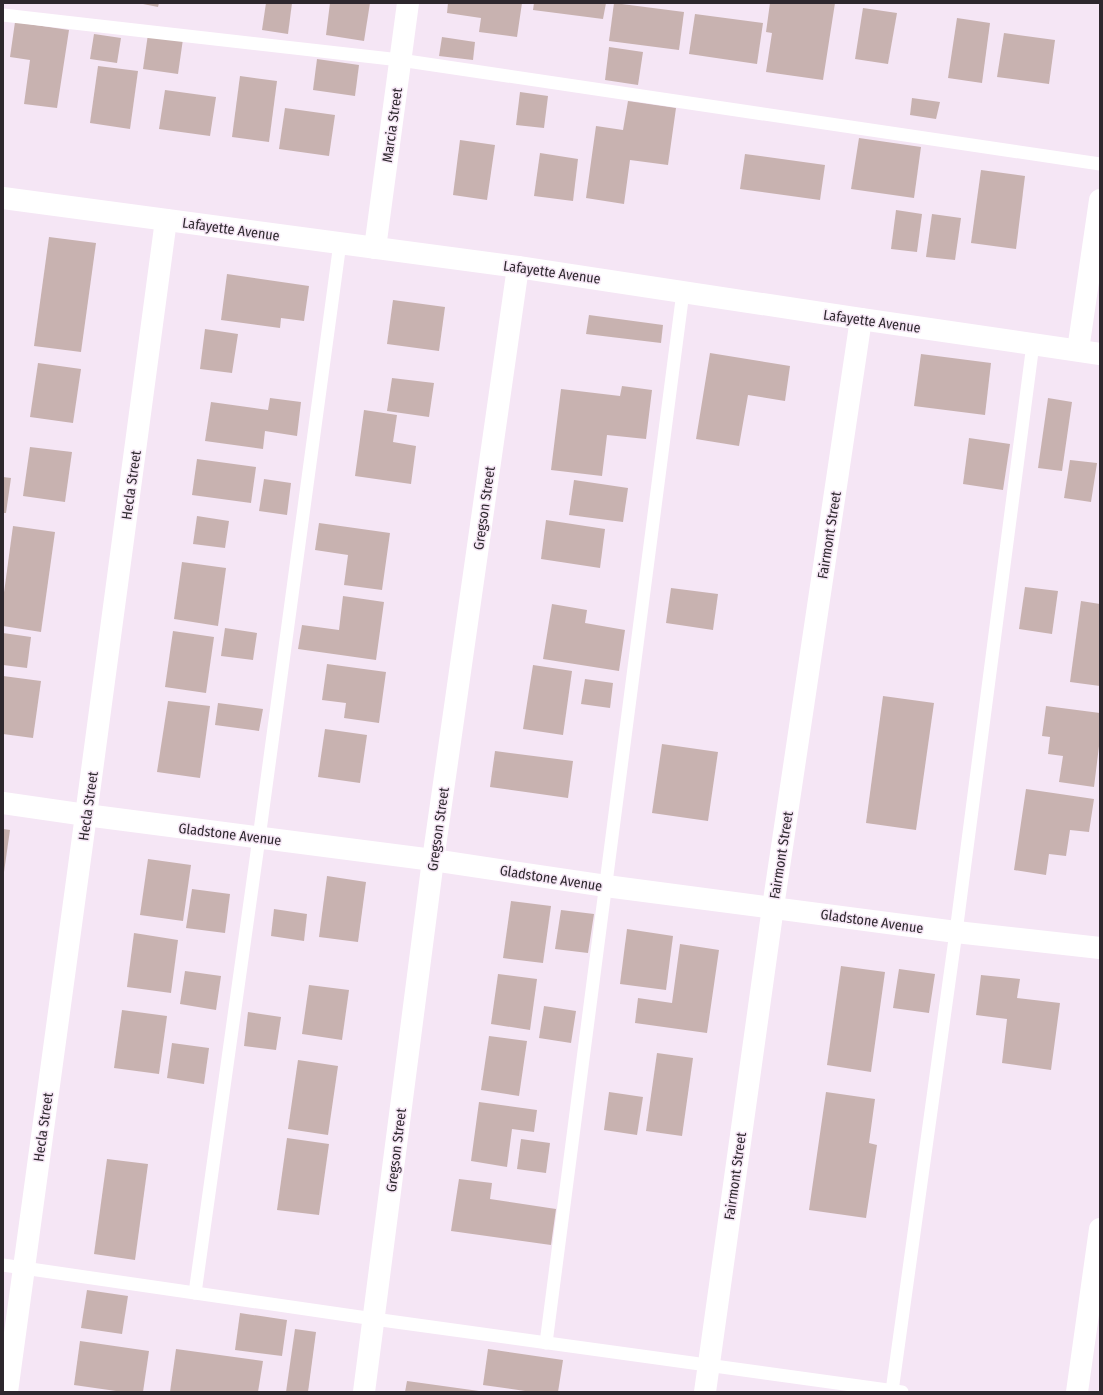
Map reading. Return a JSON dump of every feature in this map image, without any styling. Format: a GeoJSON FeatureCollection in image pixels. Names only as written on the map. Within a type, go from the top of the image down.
{"type":"FeatureCollection","features":[{"type":"Feature","properties":{"kind":"street","name":"Marcia Street"},"geometry":{"type":"LineString","coordinates":[[375,248],[408,3]]}},
{"type":"Feature","properties":{"kind":"street","name":"Lafayette Avenue"},"geometry":{"type":"LineString","coordinates":[[3,198],[518,267],[1100,354]]}},
{"type":"Feature","properties":{"kind":"street"},"geometry":{"type":"LineString","coordinates":[[1078,350],[1100,200]]}},
{"type":"Feature","properties":{"kind":"street","name":"Hecla Street"},"geometry":{"type":"LineString","coordinates":[[6,1392],[13,1267],[86,815],[166,220]]}},
{"type":"Feature","properties":{"kind":"street","name":"Gregson Street"},"geometry":{"type":"LineString","coordinates":[[364,1392],[433,860],[518,267]]}},
{"type":"Feature","properties":{"kind":"street","name":"Fairmont Street"},"geometry":{"type":"LineString","coordinates":[[706,1392],[773,907],[861,319]]}},
{"type":"Feature","properties":{"kind":"street","name":"Gladstone Avenue"},"geometry":{"type":"LineString","coordinates":[[3,803],[433,860],[606,886],[956,932],[1100,948]]}},
{"type":"Feature","properties":{"kind":"street"},"geometry":{"type":"LineString","coordinates":[[1077,1392],[1100,1229]]}},
{"type":"Feature","properties":{"kind":"lane"},"geometry":{"type":"LineString","coordinates":[[3,15],[400,60],[1100,164]]}},
{"type":"Feature","properties":{"kind":"lane"},"geometry":{"type":"LineString","coordinates":[[195,1293],[340,243]]}},
{"type":"Feature","properties":{"kind":"lane"},"geometry":{"type":"LineString","coordinates":[[546,1343],[683,292]]}},
{"type":"Feature","properties":{"kind":"lane"},"geometry":{"type":"LineString","coordinates":[[13,1267],[709,1366],[897,1391],[1033,344]]}},
{"type":"Feature","properties":{"kind":"building"},"geometry":{"type":"Polygon","coordinates":[[[138,3],[159,3],[158,7],[138,3]]]}},
{"type":"Feature","properties":{"kind":"building"},"geometry":{"type":"Polygon","coordinates":[[[266,3],[292,3],[288,34],[262,30],[266,3]]]}},
{"type":"Feature","properties":{"kind":"building"},"geometry":{"type":"Polygon","coordinates":[[[330,3],[370,3],[364,41],[326,35],[330,3]]]}},
{"type":"Feature","properties":{"kind":"building"},"geometry":{"type":"Polygon","coordinates":[[[448,3],[522,3],[517,37],[479,32],[481,18],[447,13],[448,3]]]}},
{"type":"Feature","properties":{"kind":"building"},"geometry":{"type":"Polygon","coordinates":[[[534,3],[606,3],[603,19],[533,10],[534,3]]]}},
{"type":"Feature","properties":{"kind":"building"},"geometry":{"type":"Polygon","coordinates":[[[614,3],[684,12],[679,50],[609,41],[614,3]]]}},
{"type":"Feature","properties":{"kind":"building"},"geometry":{"type":"Polygon","coordinates":[[[770,3],[835,3],[823,80],[766,72],[772,33],[766,32],[770,3]]]}},
{"type":"Feature","properties":{"kind":"building"},"geometry":{"type":"Polygon","coordinates":[[[863,8],[897,13],[888,64],[855,59],[863,8]]]}},
{"type":"Feature","properties":{"kind":"building"},"geometry":{"type":"Polygon","coordinates":[[[695,14],[763,23],[757,64],[689,54],[695,14]]]}},
{"type":"Feature","properties":{"kind":"building"},"geometry":{"type":"Polygon","coordinates":[[[957,18],[990,23],[982,83],[948,78],[957,18]]]}},
{"type":"Feature","properties":{"kind":"building"},"geometry":{"type":"Polygon","coordinates":[[[15,22],[69,30],[57,108],[24,104],[30,60],[10,57],[15,22]]]}},
{"type":"Feature","properties":{"kind":"building"},"geometry":{"type":"Polygon","coordinates":[[[1004,33],[1055,40],[1049,84],[997,77],[1004,33]]]}},
{"type":"Feature","properties":{"kind":"building"},"geometry":{"type":"Polygon","coordinates":[[[94,34],[121,38],[117,63],[90,59],[94,34]]]}},
{"type":"Feature","properties":{"kind":"building"},"geometry":{"type":"Polygon","coordinates":[[[148,34],[183,39],[178,74],[143,69],[148,34]]]}},
{"type":"Feature","properties":{"kind":"building"},"geometry":{"type":"Polygon","coordinates":[[[442,37],[475,42],[473,60],[439,56],[442,37]]]}},
{"type":"Feature","properties":{"kind":"building"},"geometry":{"type":"Polygon","coordinates":[[[609,47],[643,52],[638,85],[605,80],[609,47]]]}},
{"type":"Feature","properties":{"kind":"building"},"geometry":{"type":"Polygon","coordinates":[[[317,59],[359,65],[355,96],[313,90],[317,59]]]}},
{"type":"Feature","properties":{"kind":"building"},"geometry":{"type":"Polygon","coordinates":[[[98,66],[138,71],[130,129],[90,123],[98,66]]]}},
{"type":"Feature","properties":{"kind":"building"},"geometry":{"type":"Polygon","coordinates":[[[240,76],[277,81],[269,142],[232,137],[240,76]]]}},
{"type":"Feature","properties":{"kind":"building"},"geometry":{"type":"Polygon","coordinates":[[[165,90],[216,97],[210,136],[159,129],[165,90]]]}},
{"type":"Feature","properties":{"kind":"building"},"geometry":{"type":"Polygon","coordinates":[[[520,92],[548,96],[544,128],[516,125],[520,92]]]}},
{"type":"Feature","properties":{"kind":"building"},"geometry":{"type":"Polygon","coordinates":[[[912,98],[940,102],[936,119],[910,115],[912,98]]]}},
{"type":"Feature","properties":{"kind":"building"},"geometry":{"type":"Polygon","coordinates":[[[628,101],[676,108],[668,165],[630,160],[624,204],[586,198],[596,126],[623,130],[628,101]]]}},
{"type":"Feature","properties":{"kind":"building"},"geometry":{"type":"Polygon","coordinates":[[[285,108],[335,115],[329,156],[279,149],[285,108]]]}},
{"type":"Feature","properties":{"kind":"building"},"geometry":{"type":"Polygon","coordinates":[[[859,138],[921,147],[914,198],[851,189],[859,138]]]}},
{"type":"Feature","properties":{"kind":"building"},"geometry":{"type":"Polygon","coordinates":[[[460,140],[495,145],[487,200],[453,195],[460,140]]]}},
{"type":"Feature","properties":{"kind":"building"},"geometry":{"type":"Polygon","coordinates":[[[540,153],[578,159],[573,201],[534,196],[540,153]]]}},
{"type":"Feature","properties":{"kind":"building"},"geometry":{"type":"Polygon","coordinates":[[[745,154],[825,165],[820,200],[740,189],[745,154]]]}},
{"type":"Feature","properties":{"kind":"building"},"geometry":{"type":"Polygon","coordinates":[[[981,170],[1025,176],[1016,249],[971,243],[981,170]]]}},
{"type":"Feature","properties":{"kind":"building"},"geometry":{"type":"Polygon","coordinates":[[[896,210],[922,214],[917,252],[891,249],[896,210]]]}},
{"type":"Feature","properties":{"kind":"building"},"geometry":{"type":"Polygon","coordinates":[[[932,214],[961,218],[955,260],[926,257],[932,214]]]}},
{"type":"Feature","properties":{"kind":"building"},"geometry":{"type":"Polygon","coordinates":[[[49,237],[96,243],[81,352],[34,346],[49,237]]]}},
{"type":"Feature","properties":{"kind":"building"},"geometry":{"type":"Polygon","coordinates":[[[227,274],[309,286],[304,321],[281,318],[280,328],[221,320],[227,274]]]}},
{"type":"Feature","properties":{"kind":"building"},"geometry":{"type":"Polygon","coordinates":[[[393,300],[445,307],[439,351],[387,344],[393,300]]]}},
{"type":"Feature","properties":{"kind":"building"},"geometry":{"type":"Polygon","coordinates":[[[589,315],[663,325],[661,343],[586,334],[589,315]]]}},
{"type":"Feature","properties":{"kind":"building"},"geometry":{"type":"Polygon","coordinates":[[[205,329],[238,334],[232,373],[200,369],[205,329]]]}},
{"type":"Feature","properties":{"kind":"building"},"geometry":{"type":"Polygon","coordinates":[[[710,353],[790,366],[785,401],[748,395],[739,446],[696,439],[710,353]]]}},
{"type":"Feature","properties":{"kind":"building"},"geometry":{"type":"Polygon","coordinates":[[[921,354],[991,363],[985,415],[914,406],[921,354]]]}},
{"type":"Feature","properties":{"kind":"building"},"geometry":{"type":"Polygon","coordinates":[[[38,363],[81,369],[73,423],[30,417],[38,363]]]}},
{"type":"Feature","properties":{"kind":"building"},"geometry":{"type":"Polygon","coordinates":[[[392,378],[434,383],[429,417],[387,411],[392,378]]]}},
{"type":"Feature","properties":{"kind":"building"},"geometry":{"type":"Polygon","coordinates":[[[622,386],[652,390],[646,439],[607,435],[602,476],[551,470],[561,389],[620,396],[622,386]]]}},
{"type":"Feature","properties":{"kind":"building"},"geometry":{"type":"Polygon","coordinates":[[[270,398],[301,402],[297,436],[265,431],[263,449],[205,441],[211,402],[268,410],[270,398]]]}},
{"type":"Feature","properties":{"kind":"building"},"geometry":{"type":"Polygon","coordinates":[[[1048,398],[1072,402],[1062,471],[1038,468],[1048,398]]]}},
{"type":"Feature","properties":{"kind":"building"},"geometry":{"type":"Polygon","coordinates":[[[364,410],[397,415],[393,442],[416,446],[411,484],[355,476],[364,410]]]}},
{"type":"Feature","properties":{"kind":"building"},"geometry":{"type":"Polygon","coordinates":[[[969,438],[1010,444],[1003,490],[963,484],[969,438]]]}},
{"type":"Feature","properties":{"kind":"building"},"geometry":{"type":"Polygon","coordinates":[[[30,447],[72,452],[65,502],[23,496],[30,447]]]}},
{"type":"Feature","properties":{"kind":"building"},"geometry":{"type":"Polygon","coordinates":[[[197,459],[256,467],[251,503],[192,495],[197,459]]]}},
{"type":"Feature","properties":{"kind":"building"},"geometry":{"type":"Polygon","coordinates":[[[1070,460],[1097,463],[1091,502],[1064,498],[1070,460]]]}},
{"type":"Feature","properties":{"kind":"building"},"geometry":{"type":"Polygon","coordinates":[[[3,477],[11,478],[6,513],[3,513],[3,477]]]}},
{"type":"Feature","properties":{"kind":"building"},"geometry":{"type":"Polygon","coordinates":[[[264,479],[291,483],[287,515],[259,511],[264,479]]]}},
{"type":"Feature","properties":{"kind":"building"},"geometry":{"type":"Polygon","coordinates":[[[574,480],[628,488],[623,522],[569,515],[574,480]]]}},
{"type":"Feature","properties":{"kind":"building"},"geometry":{"type":"Polygon","coordinates":[[[197,516],[229,521],[225,548],[193,544],[197,516]]]}},
{"type":"Feature","properties":{"kind":"building"},"geometry":{"type":"Polygon","coordinates":[[[546,520],[605,529],[600,568],[541,559],[546,520]]]}},
{"type":"Feature","properties":{"kind":"building"},"geometry":{"type":"Polygon","coordinates":[[[319,523],[390,533],[382,590],[344,585],[348,555],[315,550],[319,523]]]}},
{"type":"Feature","properties":{"kind":"building"},"geometry":{"type":"Polygon","coordinates":[[[13,526],[55,532],[41,632],[3,626],[3,600],[13,526]]]}},
{"type":"Feature","properties":{"kind":"building"},"geometry":{"type":"Polygon","coordinates":[[[182,562],[226,568],[218,626],[174,619],[182,562]]]}},
{"type":"Feature","properties":{"kind":"building"},"geometry":{"type":"Polygon","coordinates":[[[1025,587],[1058,591],[1052,634],[1019,629],[1025,587]]]}},
{"type":"Feature","properties":{"kind":"building"},"geometry":{"type":"Polygon","coordinates":[[[671,588],[718,594],[713,630],[666,623],[671,588]]]}},
{"type":"Feature","properties":{"kind":"building"},"geometry":{"type":"Polygon","coordinates":[[[343,596],[384,602],[376,660],[298,649],[302,625],[339,630],[343,596]]]}},
{"type":"Feature","properties":{"kind":"building"},"geometry":{"type":"Polygon","coordinates":[[[1081,601],[1100,604],[1100,686],[1070,682],[1081,601]]]}},
{"type":"Feature","properties":{"kind":"building"},"geometry":{"type":"Polygon","coordinates":[[[552,604],[587,610],[585,623],[625,630],[619,671],[543,659],[552,604]]]}},
{"type":"Feature","properties":{"kind":"building"},"geometry":{"type":"Polygon","coordinates":[[[225,628],[257,633],[253,660],[221,656],[225,628]]]}},
{"type":"Feature","properties":{"kind":"building"},"geometry":{"type":"Polygon","coordinates":[[[173,631],[214,637],[206,693],[165,687],[173,631]]]}},
{"type":"Feature","properties":{"kind":"building"},"geometry":{"type":"Polygon","coordinates":[[[3,633],[31,637],[27,668],[3,665],[3,633]]]}},
{"type":"Feature","properties":{"kind":"building"},"geometry":{"type":"Polygon","coordinates":[[[327,664],[386,672],[379,723],[344,718],[346,703],[322,700],[327,664]]]}},
{"type":"Feature","properties":{"kind":"building"},"geometry":{"type":"Polygon","coordinates":[[[533,665],[572,671],[563,735],[523,729],[533,665]]]}},
{"type":"Feature","properties":{"kind":"building"},"geometry":{"type":"Polygon","coordinates":[[[3,676],[41,681],[33,738],[3,734],[3,676]]]}},
{"type":"Feature","properties":{"kind":"building"},"geometry":{"type":"Polygon","coordinates":[[[585,679],[613,683],[610,708],[581,704],[585,679]]]}},
{"type":"Feature","properties":{"kind":"building"},"geometry":{"type":"Polygon","coordinates":[[[883,696],[934,703],[916,830],[866,823],[883,696]]]}},
{"type":"Feature","properties":{"kind":"building"},"geometry":{"type":"Polygon","coordinates":[[[168,701],[210,706],[200,778],[157,772],[168,701]]]}},
{"type":"Feature","properties":{"kind":"building"},"geometry":{"type":"Polygon","coordinates":[[[218,703],[263,709],[259,731],[215,725],[218,703]]]}},
{"type":"Feature","properties":{"kind":"building"},"geometry":{"type":"Polygon","coordinates":[[[1046,706],[1100,713],[1100,738],[1094,787],[1059,782],[1063,756],[1048,754],[1050,737],[1042,736],[1046,706]]]}},
{"type":"Feature","properties":{"kind":"building"},"geometry":{"type":"Polygon","coordinates":[[[325,729],[367,735],[360,783],[318,777],[325,729]]]}},
{"type":"Feature","properties":{"kind":"building"},"geometry":{"type":"Polygon","coordinates":[[[662,744],[718,752],[708,821],[652,813],[662,744]]]}},
{"type":"Feature","properties":{"kind":"building"},"geometry":{"type":"Polygon","coordinates":[[[495,751],[573,761],[568,798],[490,787],[495,751]]]}},
{"type":"Feature","properties":{"kind":"building"},"geometry":{"type":"Polygon","coordinates":[[[1026,789],[1094,799],[1089,832],[1070,830],[1066,856],[1049,854],[1046,875],[1014,870],[1026,789]]]}},
{"type":"Feature","properties":{"kind":"building"},"geometry":{"type":"Polygon","coordinates":[[[3,829],[10,830],[4,872],[3,872],[3,829]]]}},
{"type":"Feature","properties":{"kind":"building"},"geometry":{"type":"Polygon","coordinates":[[[148,859],[191,865],[183,921],[140,915],[148,859]]]}},
{"type":"Feature","properties":{"kind":"building"},"geometry":{"type":"Polygon","coordinates":[[[327,876],[366,882],[358,942],[319,937],[327,876]]]}},
{"type":"Feature","properties":{"kind":"building"},"geometry":{"type":"Polygon","coordinates":[[[192,889],[230,894],[225,933],[186,928],[192,889]]]}},
{"type":"Feature","properties":{"kind":"building"},"geometry":{"type":"Polygon","coordinates":[[[511,901],[551,906],[543,963],[503,958],[511,901]]]}},
{"type":"Feature","properties":{"kind":"building"},"geometry":{"type":"Polygon","coordinates":[[[274,909],[307,914],[304,941],[271,936],[274,909]]]}},
{"type":"Feature","properties":{"kind":"building"},"geometry":{"type":"Polygon","coordinates":[[[561,910],[594,914],[588,953],[555,949],[561,910]]]}},
{"type":"Feature","properties":{"kind":"building"},"geometry":{"type":"Polygon","coordinates":[[[627,929],[673,936],[666,990],[620,984],[627,929]]]}},
{"type":"Feature","properties":{"kind":"building"},"geometry":{"type":"Polygon","coordinates":[[[134,933],[178,940],[171,993],[127,987],[134,933]]]}},
{"type":"Feature","properties":{"kind":"building"},"geometry":{"type":"Polygon","coordinates":[[[680,944],[719,950],[707,1033],[635,1023],[638,998],[672,1003],[680,944]]]}},
{"type":"Feature","properties":{"kind":"building"},"geometry":{"type":"Polygon","coordinates":[[[841,966],[885,972],[871,1072],[827,1065],[841,966]]]}},
{"type":"Feature","properties":{"kind":"building"},"geometry":{"type":"Polygon","coordinates":[[[899,969],[935,974],[929,1013],[893,1008],[899,969]]]}},
{"type":"Feature","properties":{"kind":"building"},"geometry":{"type":"Polygon","coordinates":[[[185,971],[221,976],[216,1010],[180,1004],[185,971]]]}},
{"type":"Feature","properties":{"kind":"building"},"geometry":{"type":"Polygon","coordinates":[[[498,974],[537,979],[530,1030],[491,1024],[498,974]]]}},
{"type":"Feature","properties":{"kind":"building"},"geometry":{"type":"Polygon","coordinates":[[[981,975],[1020,979],[1017,998],[1060,1003],[1051,1070],[1002,1063],[1007,1019],[976,1015],[981,975]]]}},
{"type":"Feature","properties":{"kind":"building"},"geometry":{"type":"Polygon","coordinates":[[[309,985],[349,990],[342,1040],[302,1034],[309,985]]]}},
{"type":"Feature","properties":{"kind":"building"},"geometry":{"type":"Polygon","coordinates":[[[544,1006],[576,1011],[571,1043],[539,1038],[544,1006]]]}},
{"type":"Feature","properties":{"kind":"building"},"geometry":{"type":"Polygon","coordinates":[[[122,1010],[167,1016],[159,1074],[114,1068],[122,1010]]]}},
{"type":"Feature","properties":{"kind":"building"},"geometry":{"type":"Polygon","coordinates":[[[248,1012],[281,1017],[276,1050],[244,1046],[248,1012]]]}},
{"type":"Feature","properties":{"kind":"building"},"geometry":{"type":"Polygon","coordinates":[[[489,1036],[527,1041],[519,1096],[481,1090],[489,1036]]]}},
{"type":"Feature","properties":{"kind":"building"},"geometry":{"type":"Polygon","coordinates":[[[172,1043],[209,1048],[204,1084],[167,1078],[172,1043]]]}},
{"type":"Feature","properties":{"kind":"building"},"geometry":{"type":"Polygon","coordinates":[[[657,1053],[693,1058],[682,1136],[646,1131],[657,1053]]]}},
{"type":"Feature","properties":{"kind":"building"},"geometry":{"type":"Polygon","coordinates":[[[298,1060],[338,1066],[328,1135],[288,1129],[298,1060]]]}},
{"type":"Feature","properties":{"kind":"building"},"geometry":{"type":"Polygon","coordinates":[[[609,1092],[643,1097],[637,1135],[604,1130],[609,1092]]]}},
{"type":"Feature","properties":{"kind":"building"},"geometry":{"type":"Polygon","coordinates":[[[826,1092],[875,1099],[869,1143],[877,1145],[866,1218],[809,1210],[826,1092]]]}},
{"type":"Feature","properties":{"kind":"building"},"geometry":{"type":"Polygon","coordinates":[[[479,1102],[537,1110],[534,1132],[512,1129],[507,1167],[471,1161],[479,1102]]]}},
{"type":"Feature","properties":{"kind":"building"},"geometry":{"type":"Polygon","coordinates":[[[287,1138],[329,1144],[319,1215],[277,1210],[287,1138]]]}},
{"type":"Feature","properties":{"kind":"building"},"geometry":{"type":"Polygon","coordinates":[[[521,1139],[550,1143],[546,1173],[517,1169],[521,1139]]]}},
{"type":"Feature","properties":{"kind":"building"},"geometry":{"type":"Polygon","coordinates":[[[107,1159],[148,1164],[135,1260],[94,1254],[107,1159]]]}},
{"type":"Feature","properties":{"kind":"building"},"geometry":{"type":"Polygon","coordinates":[[[459,1179],[492,1183],[490,1199],[556,1209],[551,1245],[451,1231],[459,1179]]]}},
{"type":"Feature","properties":{"kind":"building"},"geometry":{"type":"Polygon","coordinates":[[[87,1290],[128,1296],[122,1334],[81,1328],[87,1290]]]}},
{"type":"Feature","properties":{"kind":"building"},"geometry":{"type":"Polygon","coordinates":[[[240,1313],[287,1320],[282,1356],[235,1350],[240,1313]]]}},
{"type":"Feature","properties":{"kind":"building"},"geometry":{"type":"Polygon","coordinates":[[[295,1329],[316,1332],[308,1392],[286,1392],[295,1329]]]}},
{"type":"Feature","properties":{"kind":"building"},"geometry":{"type":"Polygon","coordinates":[[[80,1341],[149,1351],[143,1392],[123,1392],[74,1385],[80,1341]]]}},
{"type":"Feature","properties":{"kind":"building"},"geometry":{"type":"Polygon","coordinates":[[[176,1349],[263,1361],[258,1392],[170,1392],[176,1349]]]}},
{"type":"Feature","properties":{"kind":"building"},"geometry":{"type":"Polygon","coordinates":[[[488,1349],[563,1360],[558,1392],[532,1392],[483,1385],[488,1349]]]}},
{"type":"Feature","properties":{"kind":"building"},"geometry":{"type":"Polygon","coordinates":[[[407,1381],[479,1391],[479,1392],[405,1392],[407,1381]]]}}]}
